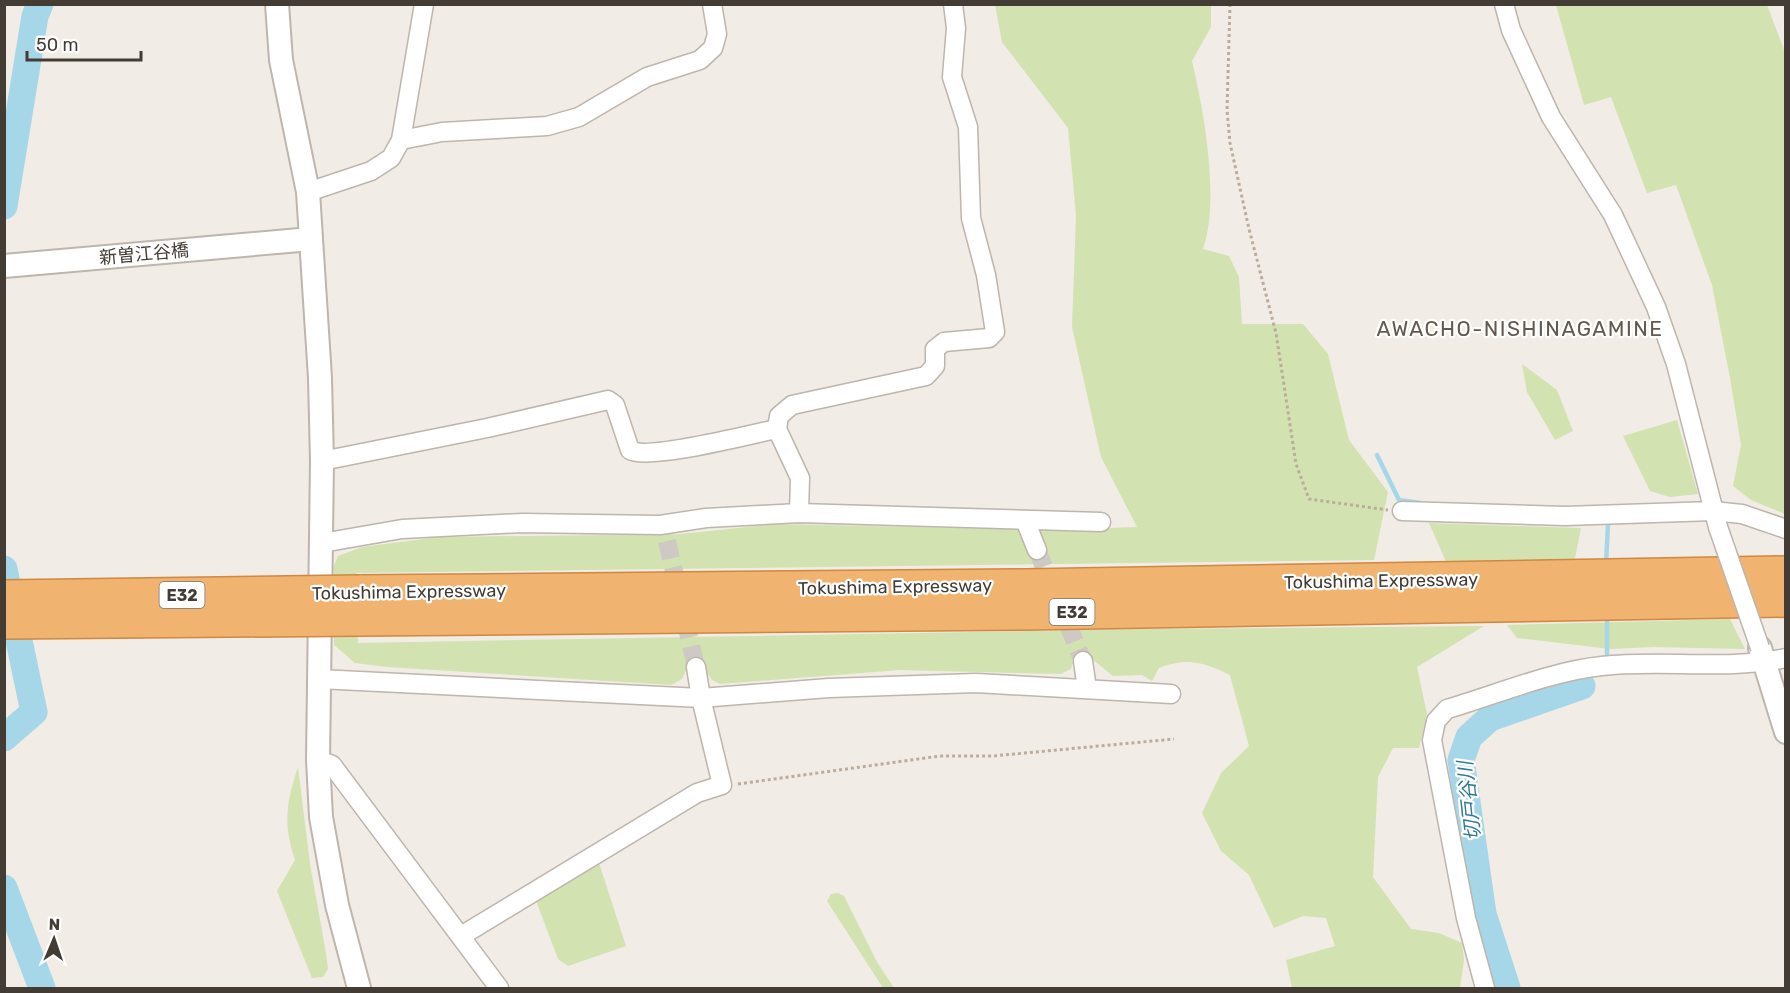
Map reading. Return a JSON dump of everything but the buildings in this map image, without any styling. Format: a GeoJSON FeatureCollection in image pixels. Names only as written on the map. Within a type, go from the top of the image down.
{"type":"FeatureCollection","features":[{"type":"Feature","properties":{"kind":"highway","name":"Tokushima Expressway"},"geometry":{"type":"LineString","coordinates":[[4,622],[358,606],[1038,585],[1785,573]]}},
{"type":"Feature","properties":{"kind":"highway","name":"Tokushima Expressway"},"geometry":{"type":"LineString","coordinates":[[4,597],[358,606],[1061,613],[1785,600]]}},
{"type":"Feature","properties":{"kind":"street"},"geometry":{"type":"LineString","coordinates":[[277,4],[281,60],[308,192],[320,378],[322,460],[318,760],[321,817],[337,905],[359,988]]}},
{"type":"Feature","properties":{"kind":"street"},"geometry":{"type":"LineString","coordinates":[[308,192],[371,171],[391,158],[401,140],[424,4]]}},
{"type":"Feature","properties":{"kind":"street"},"geometry":{"type":"LineString","coordinates":[[401,140],[442,132],[547,126],[579,117],[647,77],[700,60],[713,48],[717,34],[712,4]]}},
{"type":"Feature","properties":{"kind":"street"},"geometry":{"type":"LineString","coordinates":[[799,513],[800,478],[777,429],[779,416],[792,405],[926,376],[935,366],[935,349],[944,342],[989,338],[995,332],[986,274],[971,218],[968,127],[952,76],[956,28],[953,4]]}},
{"type":"Feature","properties":{"kind":"street"},"geometry":{"type":"LineString","coordinates":[[1504,4],[1511,30],[1551,117],[1613,215],[1656,306],[1676,364],[1715,519],[1770,656],[1785,732]]}},
{"type":"Feature","properties":{"kind":"street","name":"新曽江谷橋"},"geometry":{"type":"LineString","coordinates":[[4,266],[311,239]]}},
{"type":"Feature","properties":{"kind":"street"},"geometry":{"type":"LineString","coordinates":[[322,460],[487,428],[608,400],[615,405],[630,450],[637,454],[683,448],[777,429]]}},
{"type":"Feature","properties":{"kind":"street"},"geometry":{"type":"LineString","coordinates":[[1402,511],[1715,519],[1742,514],[1785,529]]}},
{"type":"Feature","properties":{"kind":"street"},"geometry":{"type":"LineString","coordinates":[[321,543],[402,529],[522,523],[664,533],[706,518],[799,513],[1101,522]]}},
{"type":"Feature","properties":{"kind":"street"},"geometry":{"type":"LineString","coordinates":[[1025,520],[1037,549]]}},
{"type":"Feature","properties":{"kind":"street"},"geometry":{"type":"LineString","coordinates":[[1485,988],[1466,918],[1432,740],[1436,721],[1446,709],[1600,666],[1663,662],[1729,666],[1770,656]]}},
{"type":"Feature","properties":{"kind":"street"},"geometry":{"type":"LineString","coordinates":[[1083,661],[1088,689]]}},
{"type":"Feature","properties":{"kind":"street"},"geometry":{"type":"LineString","coordinates":[[461,936],[696,793],[722,785],[696,667]]}},
{"type":"Feature","properties":{"kind":"street"},"geometry":{"type":"LineString","coordinates":[[320,679],[701,698],[829,688],[976,683],[1171,694]]}},
{"type":"Feature","properties":{"kind":"street"},"geometry":{"type":"LineString","coordinates":[[318,760],[332,765],[499,988]]}},
{"type":"Feature","properties":{"kind":"path"},"geometry":{"type":"LineString","coordinates":[[1230,4],[1227,110],[1230,143],[1276,333],[1296,464],[1309,499],[1402,511]]}},
{"type":"Feature","properties":{"kind":"path"},"geometry":{"type":"LineString","coordinates":[[722,785],[764,782],[940,756],[993,756],[1174,740]]}},
{"type":"Feature","properties":{"kind":"green space"},"geometry":{"type":"Polygon","coordinates":[[[995,5],[1211,5],[1211,27],[1192,61],[1205,130],[1210,182],[1208,229],[1203,249],[1229,256],[1239,277],[1242,324],[1303,324],[1328,354],[1349,440],[1388,492],[1374,560],[356,573],[358,643],[1145,629],[1484,626],[1417,667],[1427,714],[1419,748],[1393,748],[1378,777],[1373,877],[1411,929],[1439,933],[1462,943],[1464,960],[1460,988],[1292,988],[1286,960],[1335,946],[1326,918],[1303,916],[1274,928],[1249,875],[1221,851],[1202,813],[1221,773],[1249,746],[1230,675],[1203,664],[1187,662],[1159,668],[1152,681],[1142,675],[1113,676],[1092,659],[1074,659],[1071,669],[1061,674],[900,670],[720,684],[712,680],[701,664],[689,664],[682,679],[671,685],[387,667],[355,663],[334,645],[334,566],[338,556],[362,547],[439,537],[681,534],[776,524],[1055,530],[1137,527],[1101,457],[1072,327],[1076,215],[1068,128],[1002,42],[995,5]]]}},
{"type":"Feature","properties":{"kind":"green space"},"geometry":{"type":"Polygon","coordinates":[[[1556,5],[1767,5],[1786,55],[1785,514],[1751,500],[1733,486],[1741,445],[1730,378],[1712,285],[1676,185],[1647,193],[1611,97],[1584,105],[1556,5]]]}},
{"type":"Feature","properties":{"kind":"green space"},"geometry":{"type":"Polygon","coordinates":[[[1522,364],[1557,390],[1573,431],[1555,440],[1527,392],[1522,364]]]}},
{"type":"Feature","properties":{"kind":"green space"},"geometry":{"type":"Polygon","coordinates":[[[1677,420],[1698,494],[1670,497],[1650,491],[1623,436],[1677,420]]]}},
{"type":"Feature","properties":{"kind":"green space"},"geometry":{"type":"Polygon","coordinates":[[[1429,523],[1581,528],[1574,563],[1447,564],[1429,523]]]}},
{"type":"Feature","properties":{"kind":"green space"},"geometry":{"type":"Polygon","coordinates":[[[1730,619],[1745,649],[1653,647],[1611,649],[1517,638],[1507,625],[1730,619]]]}},
{"type":"Feature","properties":{"kind":"green space"},"geometry":{"type":"Polygon","coordinates":[[[298,767],[310,864],[328,969],[323,977],[312,978],[277,891],[295,860],[289,835],[288,814],[298,767]]]}},
{"type":"Feature","properties":{"kind":"green space"},"geometry":{"type":"Polygon","coordinates":[[[598,860],[626,946],[568,966],[558,959],[535,898],[598,860]]]}},
{"type":"Feature","properties":{"kind":"green space"},"geometry":{"type":"Polygon","coordinates":[[[838,893],[844,896],[877,962],[894,988],[883,988],[827,901],[831,894],[838,893]]]}},
{"type":"Feature","properties":{"kind":"waterway"},"geometry":{"type":"LineString","coordinates":[[4,206],[35,16],[40,4]]}},
{"type":"Feature","properties":{"kind":"waterway"},"geometry":{"type":"LineString","coordinates":[[1377,455],[1399,500],[1421,503]]}},
{"type":"Feature","properties":{"kind":"waterway"},"geometry":{"type":"LineString","coordinates":[[1606,564],[1608,524]]}},
{"type":"Feature","properties":{"kind":"waterway"},"geometry":{"type":"LineString","coordinates":[[4,569],[34,712],[4,738]]}},
{"type":"Feature","properties":{"kind":"waterway"},"geometry":{"type":"LineString","coordinates":[[1607,614],[1607,654]]}},
{"type":"Feature","properties":{"kind":"waterway","name":"切戸谷川"},"geometry":{"type":"LineString","coordinates":[[1507,988],[1483,914],[1461,760],[1469,737],[1490,718],[1582,686]]}},
{"type":"Feature","properties":{"kind":"waterway"},"geometry":{"type":"LineString","coordinates":[[4,888],[42,988]]}},
{"type":"Feature","properties":{"kind":"tunnel"},"geometry":{"type":"LineString","coordinates":[[667,541],[696,667]]}},
{"type":"Feature","properties":{"kind":"tunnel"},"geometry":{"type":"LineString","coordinates":[[1037,550],[1083,661]]}},
{"type":"Feature","properties":{"kind":"district","name":"AWACHO-NISHINAGAMINE"},"geometry":{"type":"Point","coordinates":[1520,328]}}]}
